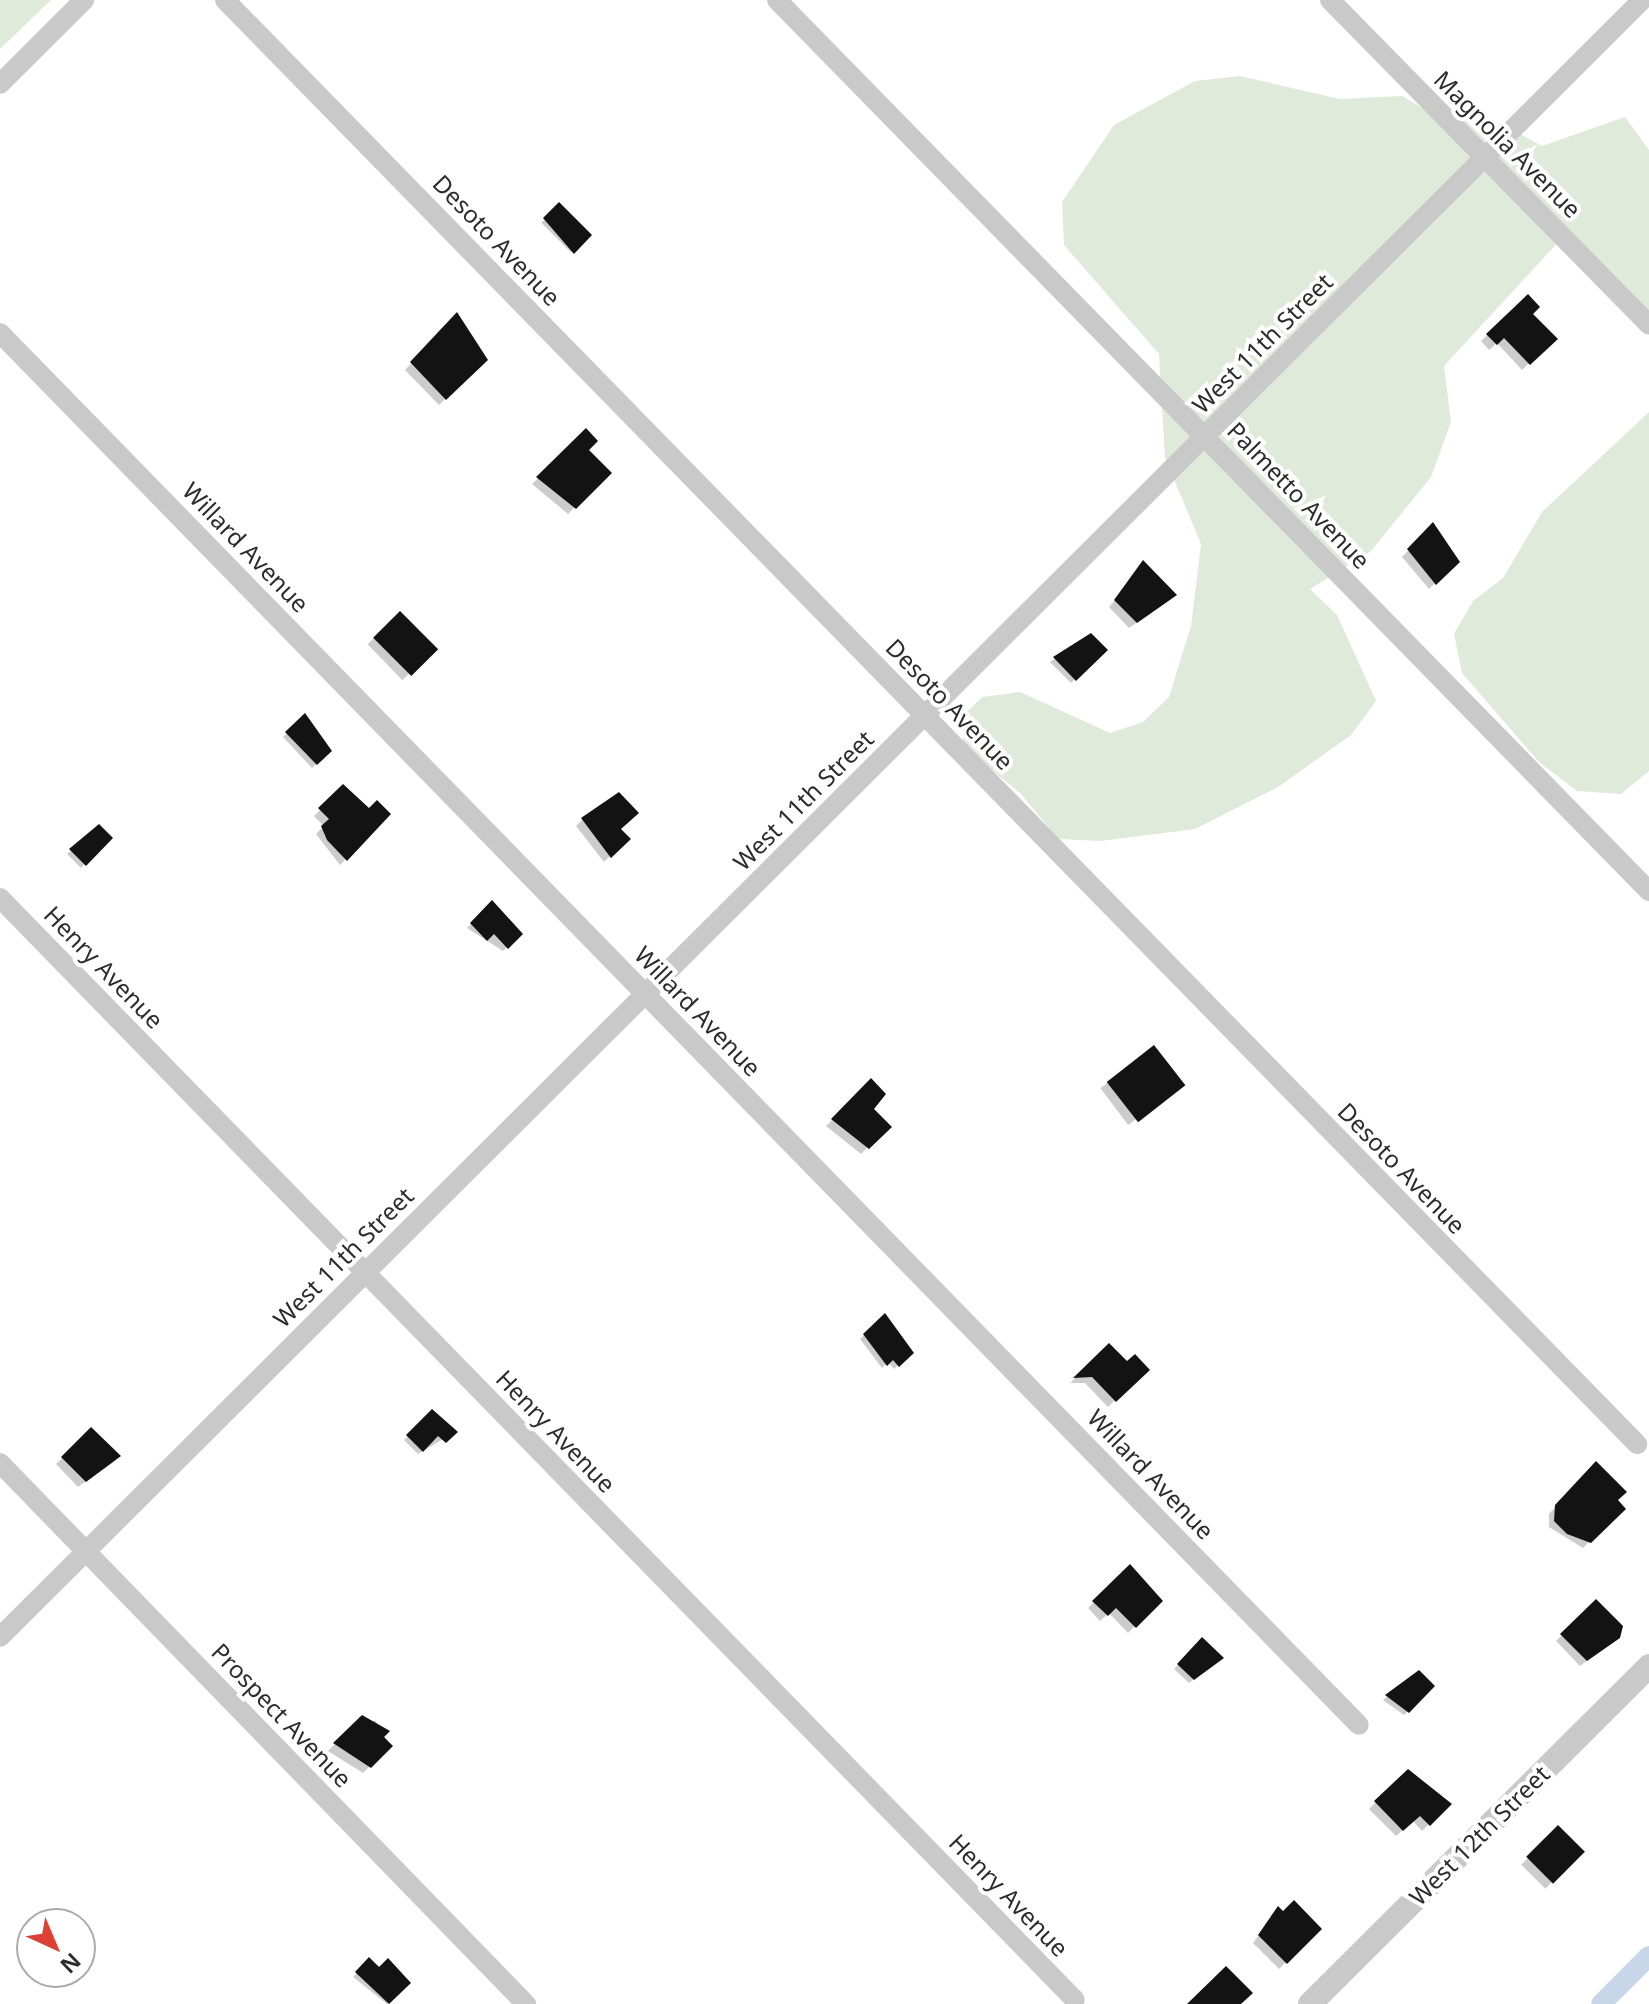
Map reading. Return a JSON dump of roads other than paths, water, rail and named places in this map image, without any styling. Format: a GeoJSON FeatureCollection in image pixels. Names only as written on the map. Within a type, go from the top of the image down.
{"type":"FeatureCollection","features":[{"type":"Feature","properties":{"kind":"street"},"geometry":{"type":"LineString","coordinates":[[0,84],[84,0]]}},
{"type":"Feature","properties":{"kind":"street","name":"Desoto Avenue"},"geometry":{"type":"LineString","coordinates":[[225,0],[1637,1444]]}},
{"type":"Feature","properties":{"kind":"street","name":"Palmetto Avenue"},"geometry":{"type":"LineString","coordinates":[[777,0],[1649,891]]}},
{"type":"Feature","properties":{"kind":"street","name":"Magnolia Avenue"},"geometry":{"type":"LineString","coordinates":[[1330,0],[1649,325]]}},
{"type":"Feature","properties":{"kind":"street","name":"West 11th Street"},"geometry":{"type":"LineString","coordinates":[[0,1637],[1642,0]]}},
{"type":"Feature","properties":{"kind":"street","name":"Willard Avenue"},"geometry":{"type":"LineString","coordinates":[[0,333],[1359,1725]]}},
{"type":"Feature","properties":{"kind":"street","name":"Henry Avenue"},"geometry":{"type":"LineString","coordinates":[[0,898],[1075,2000]]}},
{"type":"Feature","properties":{"kind":"street","name":"Prospect Avenue"},"geometry":{"type":"LineString","coordinates":[[0,1463],[526,2004]]}},
{"type":"Feature","properties":{"kind":"street","name":"West 12th Street"},"geometry":{"type":"LineString","coordinates":[[1310,2004],[1649,1666]]}},
{"type":"Feature","properties":{"kind":"waterway"},"geometry":{"type":"LineString","coordinates":[[1601,2004],[1649,1956]]}}]}
